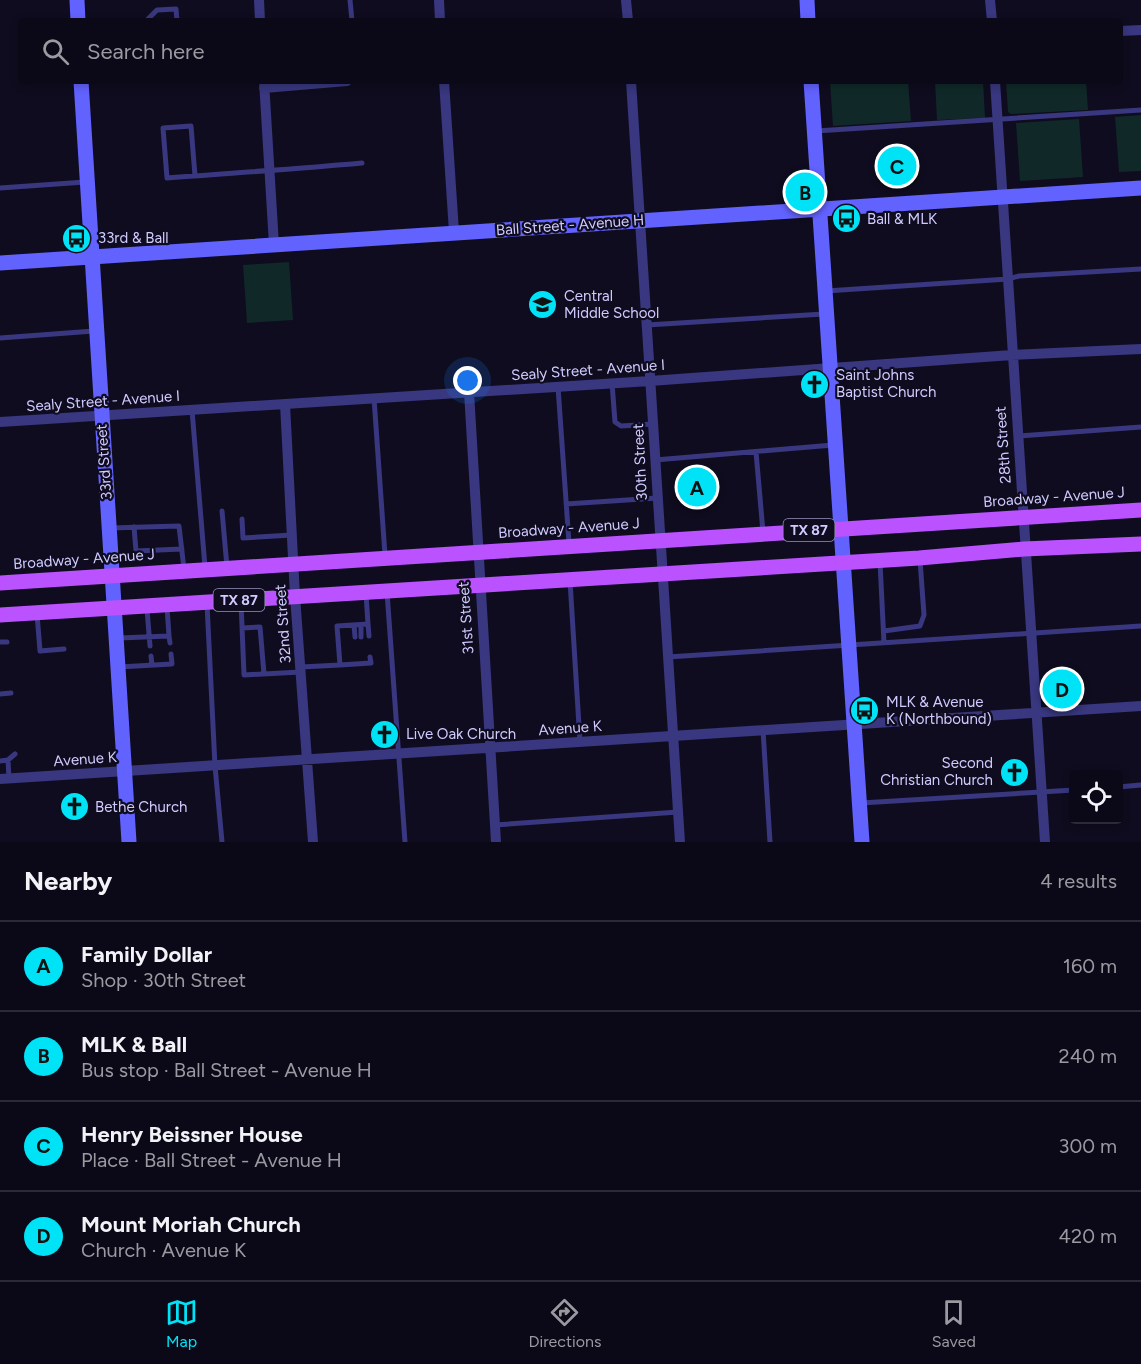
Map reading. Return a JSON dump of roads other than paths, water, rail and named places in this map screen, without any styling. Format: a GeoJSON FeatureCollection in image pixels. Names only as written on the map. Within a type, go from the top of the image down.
{"type":"FeatureCollection","features":[{"type":"Feature","properties":{"kind":"main road","name":"Broadway - Avenue J"},"geometry":{"type":"LineString","coordinates":[[0,583],[1141,510]]}},
{"type":"Feature","properties":{"kind":"main road","name":"TX 87"},"geometry":{"type":"LineString","coordinates":[[0,615],[919,558],[1024,549],[1141,544]]}},
{"type":"Feature","properties":{"kind":"street"},"geometry":{"type":"LineString","coordinates":[[77,0],[78,18]]}},
{"type":"Feature","properties":{"kind":"street"},"geometry":{"type":"LineString","coordinates":[[259,0],[260,18]]}},
{"type":"Feature","properties":{"kind":"street"},"geometry":{"type":"LineString","coordinates":[[439,0],[440,18]]}},
{"type":"Feature","properties":{"kind":"street"},"geometry":{"type":"LineString","coordinates":[[626,0],[628,18]]}},
{"type":"Feature","properties":{"kind":"street"},"geometry":{"type":"LineString","coordinates":[[807,0],[808,18]]}},
{"type":"Feature","properties":{"kind":"street"},"geometry":{"type":"LineString","coordinates":[[990,0],[992,18]]}},
{"type":"Feature","properties":{"kind":"street"},"geometry":{"type":"LineString","coordinates":[[1123,31],[1141,30]]}},
{"type":"Feature","properties":{"kind":"street","name":"33rd Street"},"geometry":{"type":"LineString","coordinates":[[81,84],[129,842]]}},
{"type":"Feature","properties":{"kind":"street"},"geometry":{"type":"LineString","coordinates":[[264,84],[274,245]]}},
{"type":"Feature","properties":{"kind":"street"},"geometry":{"type":"LineString","coordinates":[[444,84],[454,232]]}},
{"type":"Feature","properties":{"kind":"street","name":"30th Street"},"geometry":{"type":"LineString","coordinates":[[631,84],[680,842]]}},
{"type":"Feature","properties":{"kind":"street"},"geometry":{"type":"LineString","coordinates":[[812,84],[862,842]]}},
{"type":"Feature","properties":{"kind":"street","name":"28th Street"},"geometry":{"type":"LineString","coordinates":[[995,84],[1045,842]]}},
{"type":"Feature","properties":{"kind":"street","name":"Ball Street - Avenue H"},"geometry":{"type":"LineString","coordinates":[[0,263],[1141,188]]}},
{"type":"Feature","properties":{"kind":"street","name":"Sealy Street - Avenue I"},"geometry":{"type":"LineString","coordinates":[[0,422],[650,381],[1012,355],[1141,349]]}},
{"type":"Feature","properties":{"kind":"street","name":"31st Street"},"geometry":{"type":"LineString","coordinates":[[469,392],[496,842]]}},
{"type":"Feature","properties":{"kind":"street","name":"32nd Street"},"geometry":{"type":"LineString","coordinates":[[285,404],[295,596],[313,842]]}},
{"type":"Feature","properties":{"kind":"street","name":"Avenue K"},"geometry":{"type":"LineString","coordinates":[[4,779],[1141,706]]}},
{"type":"Feature","properties":{"kind":"lane"},"geometry":{"type":"LineString","coordinates":[[350,0],[352,18]]}},
{"type":"Feature","properties":{"kind":"lane"},"geometry":{"type":"LineString","coordinates":[[149,18],[157,10],[176,9],[177,18]]}},
{"type":"Feature","properties":{"kind":"lane"},"geometry":{"type":"LineString","coordinates":[[815,131],[1141,110]]}},
{"type":"Feature","properties":{"kind":"lane"},"geometry":{"type":"LineString","coordinates":[[195,176],[191,126],[163,128],[167,178],[270,171],[362,163]]}},
{"type":"Feature","properties":{"kind":"lane"},"geometry":{"type":"LineString","coordinates":[[0,188],[86,182]]}},
{"type":"Feature","properties":{"kind":"lane"},"geometry":{"type":"LineString","coordinates":[[825,291],[1141,269]]}},
{"type":"Feature","properties":{"kind":"lane"},"geometry":{"type":"LineString","coordinates":[[646,325],[826,314]]}},
{"type":"Feature","properties":{"kind":"lane"},"geometry":{"type":"LineString","coordinates":[[0,338],[96,331]]}},
{"type":"Feature","properties":{"kind":"lane"},"geometry":{"type":"LineString","coordinates":[[612,383],[615,422],[621,426],[653,424]]}},
{"type":"Feature","properties":{"kind":"lane"},"geometry":{"type":"LineString","coordinates":[[558,387],[569,546]]}},
{"type":"Feature","properties":{"kind":"lane"},"geometry":{"type":"LineString","coordinates":[[374,398],[386,558]]}},
{"type":"Feature","properties":{"kind":"lane"},"geometry":{"type":"LineString","coordinates":[[192,410],[205,570]]}},
{"type":"Feature","properties":{"kind":"lane"},"geometry":{"type":"LineString","coordinates":[[1017,436],[1141,427]]}},
{"type":"Feature","properties":{"kind":"lane"},"geometry":{"type":"LineString","coordinates":[[655,460],[836,445]]}},
{"type":"Feature","properties":{"kind":"lane"},"geometry":{"type":"LineString","coordinates":[[756,452],[763,534]]}},
{"type":"Feature","properties":{"kind":"lane"},"geometry":{"type":"LineString","coordinates":[[566,504],[657,498]]}},
{"type":"Feature","properties":{"kind":"lane"},"geometry":{"type":"LineString","coordinates":[[222,511],[228,568]]}},
{"type":"Feature","properties":{"kind":"lane"},"geometry":{"type":"LineString","coordinates":[[242,519],[243,538],[292,534]]}},
{"type":"Feature","properties":{"kind":"lane"},"geometry":{"type":"LineString","coordinates":[[163,526],[164,534]]}},
{"type":"Feature","properties":{"kind":"lane"},"geometry":{"type":"LineString","coordinates":[[108,528],[179,526],[185,571]]}},
{"type":"Feature","properties":{"kind":"lane"},"geometry":{"type":"LineString","coordinates":[[134,527],[136,551],[182,549]]}},
{"type":"Feature","properties":{"kind":"lane"},"geometry":{"type":"LineString","coordinates":[[150,527],[151,535]]}},
{"type":"Feature","properties":{"kind":"lane"},"geometry":{"type":"LineString","coordinates":[[884,632],[920,626],[924,615],[919,558]]}},
{"type":"Feature","properties":{"kind":"lane"},"geometry":{"type":"LineString","coordinates":[[880,560],[885,642]]}},
{"type":"Feature","properties":{"kind":"lane"},"geometry":{"type":"LineString","coordinates":[[570,579],[580,742]]}},
{"type":"Feature","properties":{"kind":"lane"},"geometry":{"type":"LineString","coordinates":[[387,591],[405,842]]}},
{"type":"Feature","properties":{"kind":"lane"},"geometry":{"type":"LineString","coordinates":[[366,592],[369,636]]}},
{"type":"Feature","properties":{"kind":"lane"},"geometry":{"type":"LineString","coordinates":[[241,600],[244,675],[301,670],[360,661],[371,663],[370,657]]}},
{"type":"Feature","properties":{"kind":"lane"},"geometry":{"type":"LineString","coordinates":[[207,602],[215,766],[222,842]]}},
{"type":"Feature","properties":{"kind":"lane"},"geometry":{"type":"LineString","coordinates":[[167,604],[170,644]]}},
{"type":"Feature","properties":{"kind":"lane"},"geometry":{"type":"LineString","coordinates":[[146,606],[150,646]]}},
{"type":"Feature","properties":{"kind":"lane"},"geometry":{"type":"LineString","coordinates":[[36,613],[40,651],[64,649]]}},
{"type":"Feature","properties":{"kind":"lane"},"geometry":{"type":"LineString","coordinates":[[340,665],[338,626],[368,624]]}},
{"type":"Feature","properties":{"kind":"lane"},"geometry":{"type":"LineString","coordinates":[[357,625],[358,637]]}},
{"type":"Feature","properties":{"kind":"lane"},"geometry":{"type":"LineString","coordinates":[[668,657],[1141,626]]}},
{"type":"Feature","properties":{"kind":"lane"},"geometry":{"type":"LineString","coordinates":[[242,628],[260,627],[264,674]]}},
{"type":"Feature","properties":{"kind":"lane"},"geometry":{"type":"LineString","coordinates":[[116,638],[169,636]]}},
{"type":"Feature","properties":{"kind":"lane"},"geometry":{"type":"LineString","coordinates":[[0,642],[7,642]]}},
{"type":"Feature","properties":{"kind":"lane"},"geometry":{"type":"LineString","coordinates":[[118,668],[172,664],[171,654]]}},
{"type":"Feature","properties":{"kind":"lane"},"geometry":{"type":"LineString","coordinates":[[151,656],[152,665]]}},
{"type":"Feature","properties":{"kind":"lane"},"geometry":{"type":"LineString","coordinates":[[0,694],[11,693]]}},
{"type":"Feature","properties":{"kind":"lane"},"geometry":{"type":"LineString","coordinates":[[763,730],[770,842]]}},
{"type":"Feature","properties":{"kind":"lane"},"geometry":{"type":"LineString","coordinates":[[0,761],[8,760],[15,754]]}},
{"type":"Feature","properties":{"kind":"lane"},"geometry":{"type":"LineString","coordinates":[[4,779],[8,760]]}},
{"type":"Feature","properties":{"kind":"lane"},"geometry":{"type":"LineString","coordinates":[[1123,787],[1141,786]]}},
{"type":"Feature","properties":{"kind":"lane"},"geometry":{"type":"LineString","coordinates":[[859,803],[1069,790]]}},
{"type":"Feature","properties":{"kind":"lane"},"geometry":{"type":"LineString","coordinates":[[495,825],[678,812]]}},
{"type":"Feature","properties":{"kind":"place","name":"Henry Beissner House"},"geometry":{"type":"Point","coordinates":[897,166]}},
{"type":"Feature","properties":{"kind":"place","name":"MLK & Ball"},"geometry":{"type":"Point","coordinates":[805,192]}},
{"type":"Feature","properties":{"kind":"place","name":"Ball & MLK"},"geometry":{"type":"Point","coordinates":[846,219]}},
{"type":"Feature","properties":{"kind":"place","name":"33rd & Ball"},"geometry":{"type":"Point","coordinates":[77,238]}},
{"type":"Feature","properties":{"kind":"place","name":"Central Middle School"},"geometry":{"type":"Point","coordinates":[543,305]}},
{"type":"Feature","properties":{"kind":"place","name":"Saint Johns Baptist Church"},"geometry":{"type":"Point","coordinates":[815,384]}},
{"type":"Feature","properties":{"kind":"place","name":"Family Dollar"},"geometry":{"type":"Point","coordinates":[697,487]}},
{"type":"Feature","properties":{"kind":"place","name":"Mount Moriah Church"},"geometry":{"type":"Point","coordinates":[1062,689]}},
{"type":"Feature","properties":{"kind":"place","name":"MLK & Avenue K (Northbound)"},"geometry":{"type":"Point","coordinates":[865,711]}},
{"type":"Feature","properties":{"kind":"place","name":"Live Oak Church"},"geometry":{"type":"Point","coordinates":[385,734]}},
{"type":"Feature","properties":{"kind":"place","name":"Second Christian Church"},"geometry":{"type":"Point","coordinates":[1014,772]}},
{"type":"Feature","properties":{"kind":"place","name":"Bethe Church"},"geometry":{"type":"Point","coordinates":[74,807]}}]}
